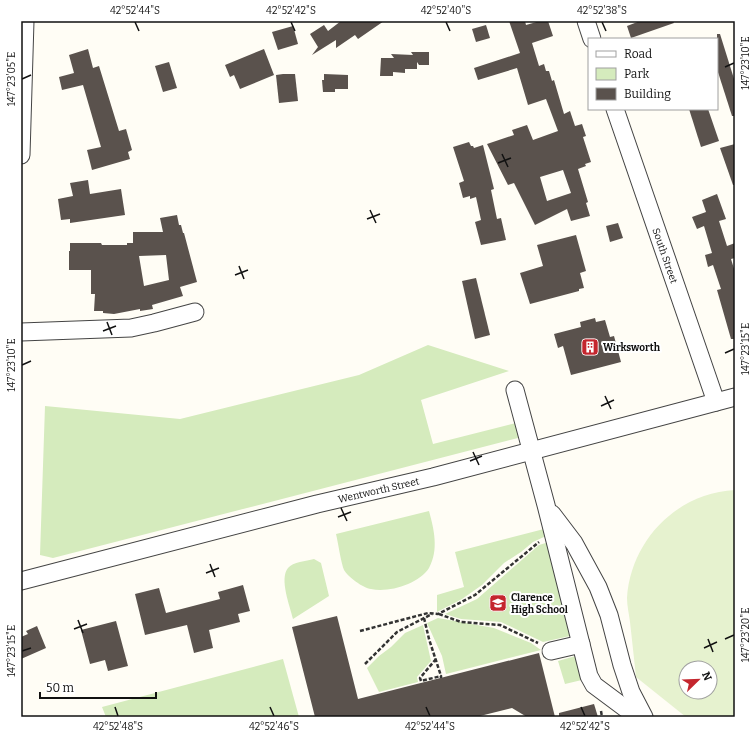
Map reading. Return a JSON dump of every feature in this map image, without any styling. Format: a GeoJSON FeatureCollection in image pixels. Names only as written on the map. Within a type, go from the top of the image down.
{"type":"FeatureCollection","features":[{"type":"Feature","properties":{"kind":"street"},"geometry":{"type":"LineString","coordinates":[[21,155],[25,21]]}},
{"type":"Feature","properties":{"kind":"street"},"geometry":{"type":"LineString","coordinates":[[586,21],[592,38]]}},
{"type":"Feature","properties":{"kind":"street","name":"South Street"},"geometry":{"type":"LineString","coordinates":[[615,110],[716,402]]}},
{"type":"Feature","properties":{"kind":"street"},"geometry":{"type":"LineString","coordinates":[[21,332],[130,328],[195,312]]}},
{"type":"Feature","properties":{"kind":"street"},"geometry":{"type":"LineString","coordinates":[[515,390],[546,505],[589,676],[594,685],[637,717]]}},
{"type":"Feature","properties":{"kind":"street","name":"Wentworth Street"},"geometry":{"type":"LineString","coordinates":[[21,581],[317,504],[433,477],[735,397]]}},
{"type":"Feature","properties":{"kind":"street"},"geometry":{"type":"LineString","coordinates":[[546,505],[574,543],[598,587],[610,615],[622,665],[631,692],[644,717]]}},
{"type":"Feature","properties":{"kind":"street"},"geometry":{"type":"LineString","coordinates":[[551,651],[581,644]]}},
{"type":"Feature","properties":{"kind":"path"},"geometry":{"type":"LineString","coordinates":[[438,614],[475,595],[538,543],[554,538]]}},
{"type":"Feature","properties":{"kind":"path"},"geometry":{"type":"LineString","coordinates":[[360,631],[428,613],[438,614],[461,622],[500,625],[542,645],[551,651]]}},
{"type":"Feature","properties":{"kind":"path"},"geometry":{"type":"LineString","coordinates":[[365,664],[397,632],[432,614]]}},
{"type":"Feature","properties":{"kind":"path"},"geometry":{"type":"LineString","coordinates":[[424,618],[429,639],[436,658],[441,677],[421,681],[420,678],[436,658]]}},
{"type":"Feature","properties":{"kind":"green space"},"geometry":{"type":"Polygon","coordinates":[[[428,345],[509,371],[421,400],[433,444],[516,423],[522,437],[53,558],[40,555],[45,406],[180,419],[359,375],[428,345]]]}},
{"type":"Feature","properties":{"kind":"green space"},"geometry":{"type":"Polygon","coordinates":[[[735,490],[735,717],[686,717],[636,677],[627,604],[630,577],[637,557],[648,539],[661,523],[676,510],[694,500],[714,493],[735,490]]]}},
{"type":"Feature","properties":{"kind":"green space"},"geometry":{"type":"Polygon","coordinates":[[[429,511],[435,540],[434,554],[429,568],[418,579],[403,586],[386,590],[378,590],[364,587],[346,573],[342,563],[336,534],[429,511]]]}},
{"type":"Feature","properties":{"kind":"green space"},"geometry":{"type":"Polygon","coordinates":[[[544,529],[546,536],[533,542],[504,563],[482,585],[462,599],[437,612],[437,595],[464,587],[455,552],[544,529]]]}},
{"type":"Feature","properties":{"kind":"green space"},"geometry":{"type":"Polygon","coordinates":[[[549,542],[570,636],[543,642],[501,622],[461,619],[445,614],[477,599],[539,545],[549,542]]]}},
{"type":"Feature","properties":{"kind":"green space"},"geometry":{"type":"Polygon","coordinates":[[[314,559],[321,563],[329,596],[293,619],[286,593],[286,573],[288,568],[293,564],[314,559]]]}},
{"type":"Feature","properties":{"kind":"green space"},"geometry":{"type":"Polygon","coordinates":[[[438,618],[494,628],[531,643],[541,650],[446,674],[442,656],[427,623],[438,618]]]}},
{"type":"Feature","properties":{"kind":"green space"},"geometry":{"type":"Polygon","coordinates":[[[423,625],[431,661],[417,677],[418,682],[379,692],[367,668],[405,633],[423,625]]]}},
{"type":"Feature","properties":{"kind":"green space"},"geometry":{"type":"Polygon","coordinates":[[[579,655],[586,679],[565,684],[558,661],[579,655]]]}},
{"type":"Feature","properties":{"kind":"green space"},"geometry":{"type":"Polygon","coordinates":[[[283,659],[299,717],[106,717],[102,707],[283,659]]]}},
{"type":"Feature","properties":{"kind":"building"},"geometry":{"type":"Polygon","coordinates":[[[341,21],[384,21],[358,39],[355,35],[336,48],[336,40],[312,55],[318,47],[310,34],[324,25],[328,31],[341,21]]]}},
{"type":"Feature","properties":{"kind":"building"},"geometry":{"type":"Polygon","coordinates":[[[509,21],[525,21],[526,25],[540,21],[548,21],[553,36],[532,43],[539,66],[544,64],[546,71],[549,71],[552,81],[554,80],[564,114],[570,111],[575,126],[582,124],[586,136],[583,137],[591,162],[578,169],[588,202],[586,203],[590,216],[571,221],[567,209],[535,225],[514,183],[508,185],[487,144],[514,135],[512,130],[527,125],[533,140],[558,131],[546,99],[528,105],[517,68],[478,80],[474,68],[520,53],[509,21]],[[563,170],[540,177],[547,201],[571,193],[563,170]]]}},
{"type":"Feature","properties":{"kind":"building"},"geometry":{"type":"Polygon","coordinates":[[[640,21],[673,21],[674,23],[631,38],[627,26],[640,21]]]}},
{"type":"Feature","properties":{"kind":"building"},"geometry":{"type":"Polygon","coordinates":[[[486,25],[490,38],[476,42],[472,29],[486,25]]]}},
{"type":"Feature","properties":{"kind":"building"},"geometry":{"type":"Polygon","coordinates":[[[293,26],[298,44],[278,50],[272,32],[293,26]]]}},
{"type":"Feature","properties":{"kind":"building"},"geometry":{"type":"Polygon","coordinates":[[[717,34],[720,34],[735,82],[735,116],[732,116],[718,72],[717,34]]]}},
{"type":"Feature","properties":{"kind":"building"},"geometry":{"type":"Polygon","coordinates":[[[88,49],[93,68],[99,66],[119,131],[126,129],[132,150],[128,152],[130,159],[92,170],[87,150],[101,147],[83,85],[62,90],[59,77],[74,73],[69,55],[88,49]]]}},
{"type":"Feature","properties":{"kind":"building"},"geometry":{"type":"Polygon","coordinates":[[[264,49],[274,75],[240,89],[234,75],[230,77],[225,65],[264,49]]]}},
{"type":"Feature","properties":{"kind":"building"},"geometry":{"type":"Polygon","coordinates":[[[411,52],[429,52],[429,65],[419,65],[417,62],[417,69],[405,69],[405,73],[393,72],[393,76],[380,76],[381,58],[394,58],[391,54],[413,55],[411,52]]]}},
{"type":"Feature","properties":{"kind":"building"},"geometry":{"type":"Polygon","coordinates":[[[169,62],[177,88],[163,92],[155,66],[169,62]]]}},
{"type":"Feature","properties":{"kind":"building"},"geometry":{"type":"Polygon","coordinates":[[[295,74],[298,101],[279,103],[276,75],[295,74]]]}},
{"type":"Feature","properties":{"kind":"building"},"geometry":{"type":"Polygon","coordinates":[[[324,74],[348,75],[348,89],[335,89],[335,92],[323,92],[322,80],[324,80],[324,74]]]}},
{"type":"Feature","properties":{"kind":"building"},"geometry":{"type":"Polygon","coordinates":[[[689,110],[708,110],[719,141],[701,147],[689,110]]]}},
{"type":"Feature","properties":{"kind":"building"},"geometry":{"type":"Polygon","coordinates":[[[469,142],[474,148],[483,145],[494,189],[491,190],[497,219],[501,218],[506,240],[481,245],[475,222],[481,220],[476,197],[470,199],[470,196],[463,198],[459,183],[464,181],[453,147],[469,142]]]}},
{"type":"Feature","properties":{"kind":"building"},"geometry":{"type":"Polygon","coordinates":[[[735,144],[735,185],[733,185],[720,148],[735,144]]]}},
{"type":"Feature","properties":{"kind":"building"},"geometry":{"type":"Polygon","coordinates":[[[88,180],[90,194],[121,189],[125,215],[70,223],[70,219],[61,220],[58,199],[73,196],[70,183],[88,180]]]}},
{"type":"Feature","properties":{"kind":"building"},"geometry":{"type":"Polygon","coordinates":[[[717,194],[726,219],[719,221],[727,246],[735,243],[735,258],[731,259],[735,272],[735,339],[731,339],[717,290],[721,289],[713,265],[708,267],[705,255],[712,253],[704,226],[697,229],[692,217],[706,212],[702,200],[717,194]]]}},
{"type":"Feature","properties":{"kind":"building"},"geometry":{"type":"Polygon","coordinates":[[[177,215],[179,225],[181,225],[184,233],[197,282],[180,287],[183,296],[152,305],[153,309],[140,311],[140,309],[114,314],[103,313],[103,311],[94,311],[95,294],[91,294],[91,270],[69,270],[70,243],[127,245],[127,243],[133,243],[133,232],[163,232],[160,218],[177,215]],[[166,255],[139,256],[144,286],[169,280],[166,255]]]}},
{"type":"Feature","properties":{"kind":"building"},"geometry":{"type":"Polygon","coordinates":[[[618,223],[623,238],[610,242],[606,226],[618,223]]]}},
{"type":"Feature","properties":{"kind":"building"},"geometry":{"type":"Polygon","coordinates":[[[576,235],[586,271],[580,273],[584,288],[579,289],[579,291],[530,304],[520,273],[543,266],[537,245],[576,235]]]}},
{"type":"Feature","properties":{"kind":"building"},"geometry":{"type":"Polygon","coordinates":[[[476,278],[490,335],[475,339],[462,281],[476,278]]]}},
{"type":"Feature","properties":{"kind":"building","name":"Wirksworth"},"geometry":{"type":"Polygon","coordinates":[[[595,318],[596,322],[605,320],[610,337],[614,336],[621,362],[571,375],[563,346],[558,348],[554,334],[581,327],[580,322],[595,318]]]}},
{"type":"Feature","properties":{"kind":"building"},"geometry":{"type":"Polygon","coordinates":[[[243,585],[250,611],[238,614],[240,622],[209,630],[213,648],[194,653],[187,625],[145,635],[135,594],[159,588],[166,613],[220,599],[218,592],[243,585]]]}},
{"type":"Feature","properties":{"kind":"building"},"geometry":{"type":"Polygon","coordinates":[[[337,616],[358,699],[539,653],[555,717],[527,717],[512,708],[476,717],[315,717],[292,627],[337,616]]]}},
{"type":"Feature","properties":{"kind":"building"},"geometry":{"type":"Polygon","coordinates":[[[116,621],[128,666],[108,671],[105,660],[90,664],[81,630],[116,621]]]}},
{"type":"Feature","properties":{"kind":"building"},"geometry":{"type":"Polygon","coordinates":[[[37,626],[46,648],[21,659],[21,637],[28,634],[26,631],[37,626]]]}},
{"type":"Feature","properties":{"kind":"building"},"geometry":{"type":"Polygon","coordinates":[[[594,704],[598,717],[559,717],[559,713],[594,704]]]}},
{"type":"Feature","properties":{"kind":"place","name":"Wirksworth"},"geometry":{"type":"Point","coordinates":[590,347]}},
{"type":"Feature","properties":{"kind":"place","name":"Clarence High School"},"geometry":{"type":"Point","coordinates":[498,603]}}]}
